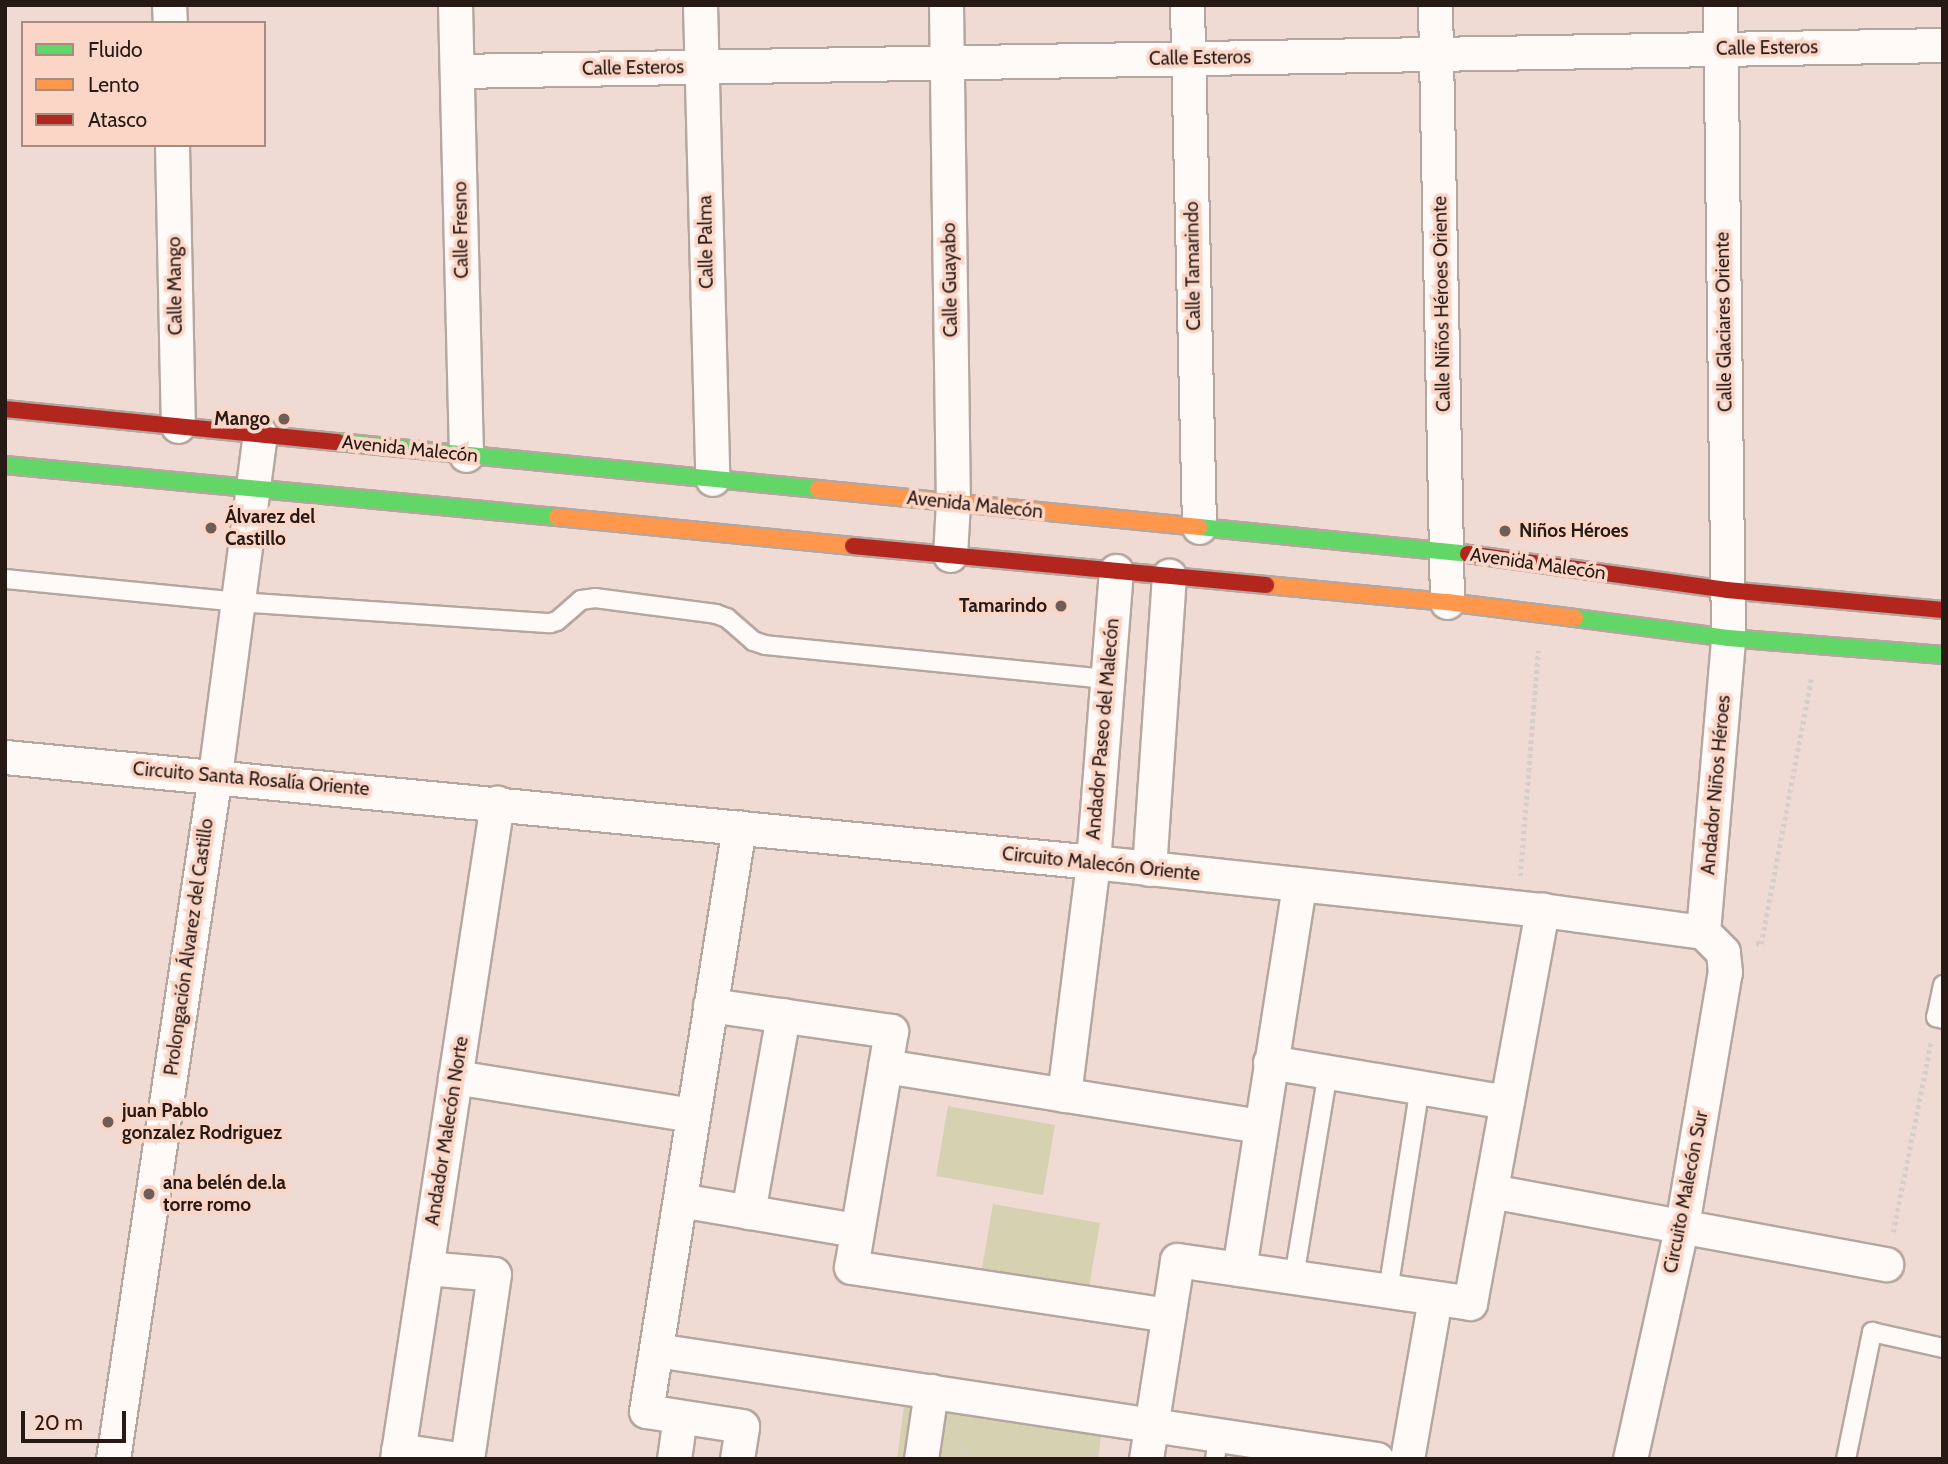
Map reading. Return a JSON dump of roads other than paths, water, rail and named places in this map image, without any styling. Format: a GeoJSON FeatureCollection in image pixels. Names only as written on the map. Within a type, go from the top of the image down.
{"type":"FeatureCollection","features":[{"type":"Feature","properties":{"kind":"street","name":"Calle Fresno"},"geometry":{"type":"LineString","coordinates":[[456,5],[466,454]]}},
{"type":"Feature","properties":{"kind":"street","name":"Calle Palma"},"geometry":{"type":"LineString","coordinates":[[700,5],[712,479]]}},
{"type":"Feature","properties":{"kind":"street","name":"Calle Guayabo"},"geometry":{"type":"LineString","coordinates":[[946,5],[953,502],[950,555]]}},
{"type":"Feature","properties":{"kind":"street","name":"Calle Tamarindo"},"geometry":{"type":"LineString","coordinates":[[1187,5],[1199,527]]}},
{"type":"Feature","properties":{"kind":"street","name":"Calle Niños Héroes Oriente"},"geometry":{"type":"LineString","coordinates":[[1435,5],[1447,602]]}},
{"type":"Feature","properties":{"kind":"street","name":"Calle Glaciares Oriente"},"geometry":{"type":"LineString","coordinates":[[1720,5],[1728,638]]}},
{"type":"Feature","properties":{"kind":"street","name":"Calle Esteros"},"geometry":{"type":"LineString","coordinates":[[457,71],[1943,45]]}},
{"type":"Feature","properties":{"kind":"street","name":"Calle Mango"},"geometry":{"type":"LineString","coordinates":[[172,147],[178,426]]}},
{"type":"Feature","properties":{"kind":"street","name":"Avenida Malecón"},"geometry":{"type":"LineString","coordinates":[[5,410],[1447,551],[1727,590],[1943,610]]}},
{"type":"Feature","properties":{"kind":"street","name":"Prolongación Álvarez del Castillo"},"geometry":{"type":"LineString","coordinates":[[113,1459],[215,775],[260,434]]}},
{"type":"Feature","properties":{"kind":"street"},"geometry":{"type":"LineString","coordinates":[[5,465],[1447,602],[1728,638],[1943,655]]}},
{"type":"Feature","properties":{"kind":"street","name":"Andador Paseo del Malecón"},"geometry":{"type":"LineString","coordinates":[[1064,1095],[1093,862],[1116,571]]}},
{"type":"Feature","properties":{"kind":"street"},"geometry":{"type":"LineString","coordinates":[[1149,869],[1169,576]]}},
{"type":"Feature","properties":{"kind":"street","name":"Andador Niños Héroes"},"geometry":{"type":"LineString","coordinates":[[1703,932],[1728,638]]}},
{"type":"Feature","properties":{"kind":"street","name":"Circuito Santa Rosalía Oriente"},"geometry":{"type":"LineString","coordinates":[[5,757],[497,803]]}},
{"type":"Feature","properties":{"kind":"street","name":"Circuito Malecón Oriente"},"geometry":{"type":"LineString","coordinates":[[497,803],[1093,862],[1530,909],[1703,932]]}},
{"type":"Feature","properties":{"kind":"street","name":"Andador Malecón Norte"},"geometry":{"type":"LineString","coordinates":[[398,1454],[497,803]]}},
{"type":"Feature","properties":{"kind":"street"},"geometry":{"type":"LineString","coordinates":[[737,1459],[742,1426],[646,1411],[739,827]]}},
{"type":"Feature","properties":{"kind":"street"},"geometry":{"type":"LineString","coordinates":[[1239,1269],[1299,885]]}},
{"type":"Feature","properties":{"kind":"street"},"geometry":{"type":"LineString","coordinates":[[1146,1459],[1177,1261],[1470,1303],[1507,1101],[1530,909]]}},
{"type":"Feature","properties":{"kind":"street","name":"Circuito Malecón Sur"},"geometry":{"type":"LineString","coordinates":[[1630,1459],[1682,1225],[1725,972],[1723,952],[1703,932]]}},
{"type":"Feature","properties":{"kind":"street"},"geometry":{"type":"LineString","coordinates":[[710,1004],[891,1031],[851,1267],[1168,1315]]}},
{"type":"Feature","properties":{"kind":"street"},"geometry":{"type":"LineString","coordinates":[[748,1212],[783,1015]]}},
{"type":"Feature","properties":{"kind":"street"},"geometry":{"type":"LineString","coordinates":[[1270,1062],[1507,1101]]}},
{"type":"Feature","properties":{"kind":"street"},"geometry":{"type":"LineString","coordinates":[[885,1066],[1261,1126]]}},
{"type":"Feature","properties":{"kind":"street"},"geometry":{"type":"LineString","coordinates":[[455,1077],[693,1115]]}},
{"type":"Feature","properties":{"kind":"street"},"geometry":{"type":"LineString","coordinates":[[1490,1191],[1886,1264]]}},
{"type":"Feature","properties":{"kind":"street"},"geometry":{"type":"LineString","coordinates":[[680,1200],[856,1230]]}},
{"type":"Feature","properties":{"kind":"street"},"geometry":{"type":"LineString","coordinates":[[426,1268],[494,1274],[467,1459]]}},
{"type":"Feature","properties":{"kind":"street"},"geometry":{"type":"LineString","coordinates":[[1407,1459],[1435,1298]]}},
{"type":"Feature","properties":{"kind":"street"},"geometry":{"type":"LineString","coordinates":[[656,1350],[1151,1423],[1217,1446],[1377,1459]]}},
{"type":"Feature","properties":{"kind":"street"},"geometry":{"type":"LineString","coordinates":[[921,1459],[931,1391]]}},
{"type":"Feature","properties":{"kind":"street"},"geometry":{"type":"LineString","coordinates":[[674,1459],[680,1417]]}},
{"type":"Feature","properties":{"kind":"street"},"geometry":{"type":"LineString","coordinates":[[398,1454],[458,1459]]}},
{"type":"Feature","properties":{"kind":"lane"},"geometry":{"type":"LineString","coordinates":[[5,579],[238,602],[550,623],[557,621],[581,600],[595,598],[716,614],[727,618],[753,641],[765,645],[1107,679]]}},
{"type":"Feature","properties":{"kind":"lane"},"geometry":{"type":"LineString","coordinates":[[1939,1018],[1943,985]]}},
{"type":"Feature","properties":{"kind":"lane"},"geometry":{"type":"LineString","coordinates":[[1294,1278],[1328,1072]]}},
{"type":"Feature","properties":{"kind":"lane"},"geometry":{"type":"LineString","coordinates":[[1388,1291],[1420,1087]]}},
{"type":"Feature","properties":{"kind":"lane"},"geometry":{"type":"LineString","coordinates":[[1846,1459],[1872,1332],[1943,1348]]}},
{"type":"Feature","properties":{"kind":"place","name":"Mango"},"geometry":{"type":"Point","coordinates":[284,419]}},
{"type":"Feature","properties":{"kind":"place","name":"Álvarez del Castillo"},"geometry":{"type":"Point","coordinates":[211,528]}},
{"type":"Feature","properties":{"kind":"place","name":"Niños Héroes"},"geometry":{"type":"Point","coordinates":[1505,531]}},
{"type":"Feature","properties":{"kind":"place","name":"Tamarindo"},"geometry":{"type":"Point","coordinates":[1061,606]}},
{"type":"Feature","properties":{"kind":"place","name":"juan Pablo gonzalez Rodriguez"},"geometry":{"type":"Point","coordinates":[108,1122]}},
{"type":"Feature","properties":{"kind":"place","name":"ana belén de.la torre romo"},"geometry":{"type":"Point","coordinates":[149,1194]}}]}
